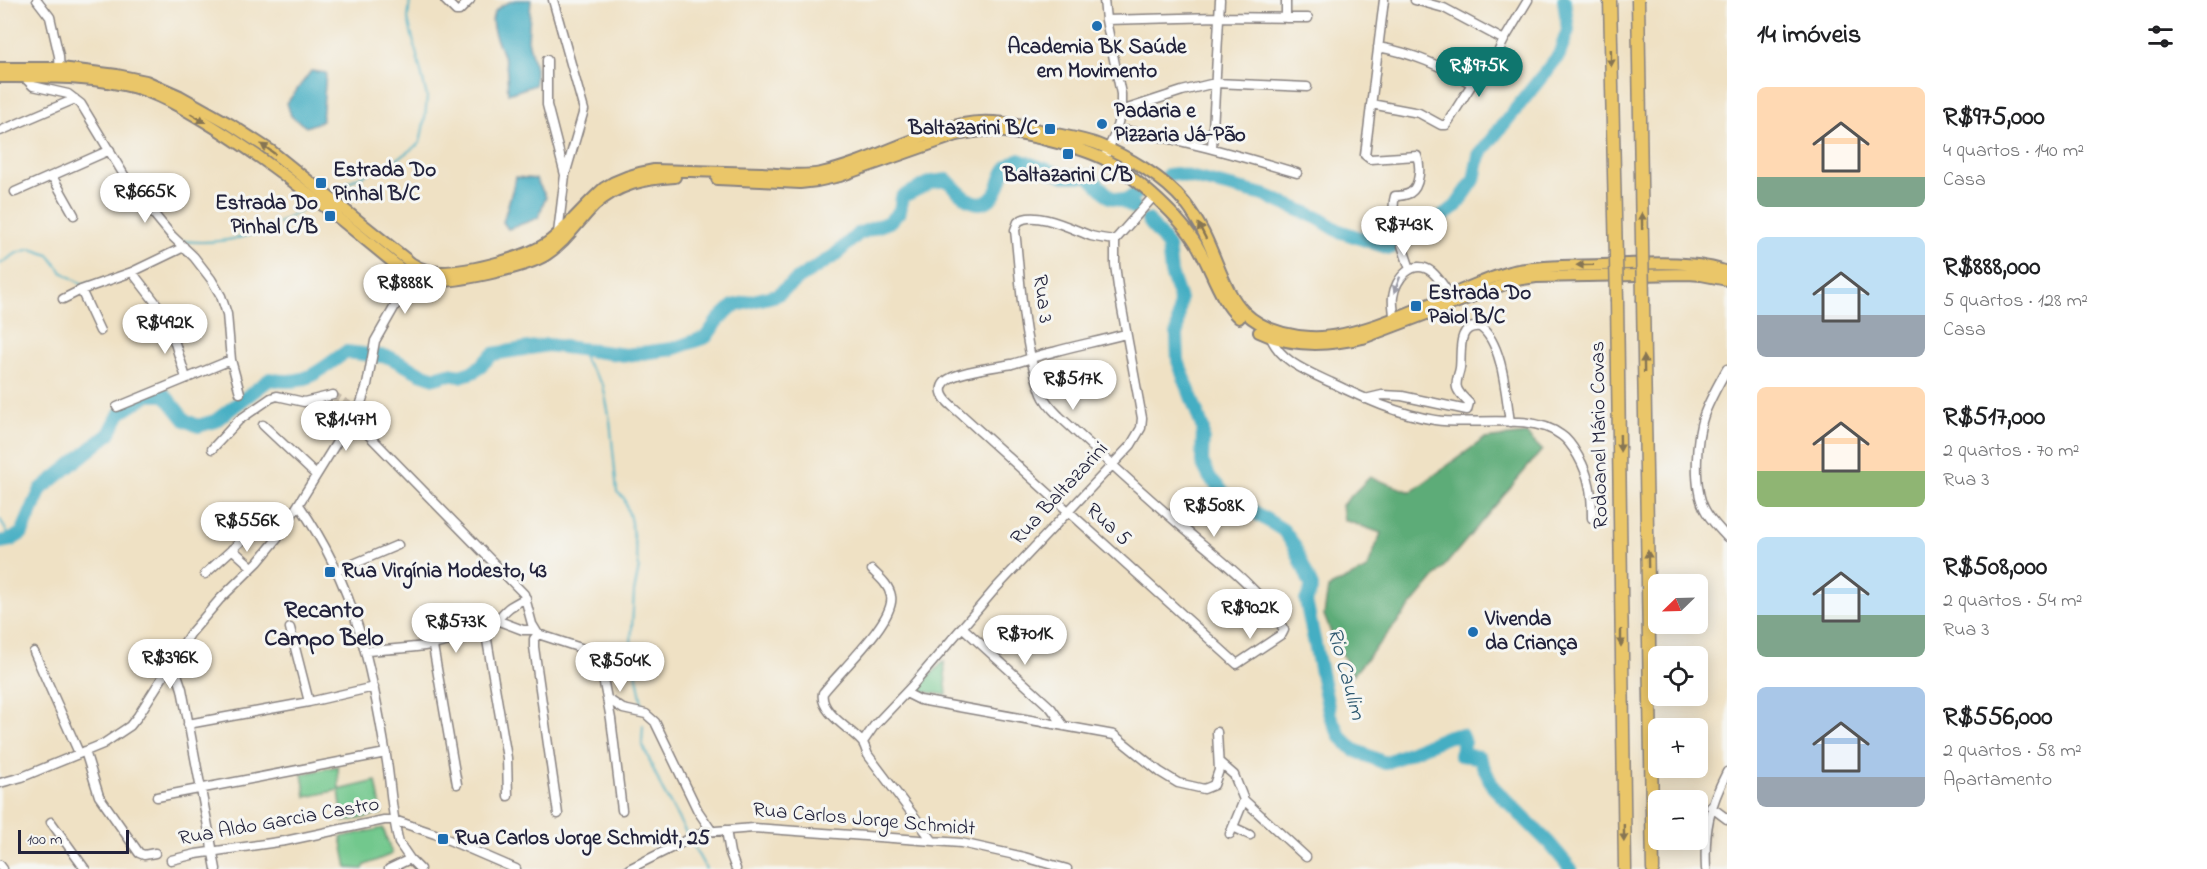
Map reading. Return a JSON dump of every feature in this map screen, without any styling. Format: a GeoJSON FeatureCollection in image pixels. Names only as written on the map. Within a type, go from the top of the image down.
{"type":"FeatureCollection","features":[{"type":"Feature","properties":{"kind":"highway","name":"Rodoanel Mário Covas"},"geometry":{"type":"LineString","coordinates":[[1610,0],[1617,301],[1625,869]]}},
{"type":"Feature","properties":{"kind":"highway"},"geometry":{"type":"LineString","coordinates":[[1638,0],[1653,869]]}},
{"type":"Feature","properties":{"kind":"main road"},"geometry":{"type":"LineString","coordinates":[[0,68],[23,72],[117,75],[146,81],[180,96],[270,150],[426,281],[448,280],[518,267],[535,261],[557,247],[595,206],[625,185],[648,179],[674,177],[817,182],[957,135],[976,131],[1011,132],[1075,149],[1110,153],[1127,173],[1153,196],[1193,238],[1228,306],[1245,324],[1271,338],[1305,344],[1353,340],[1500,285],[1536,277],[1688,274],[1727,280]]}},
{"type":"Feature","properties":{"kind":"main road"},"geometry":{"type":"LineString","coordinates":[[0,77],[23,72]]}},
{"type":"Feature","properties":{"kind":"main road"},"geometry":{"type":"LineString","coordinates":[[415,272],[444,272],[499,262],[531,252],[558,233],[613,182],[640,173],[654,170],[805,175],[840,167],[965,124],[997,121],[1095,143],[1151,174],[1184,201],[1188,207],[1200,227],[1236,304],[1260,324],[1293,335],[1333,336],[1394,317],[1503,274],[1521,270],[1576,266],[1701,265],[1727,272]]}},
{"type":"Feature","properties":{"kind":"main road"},"geometry":{"type":"LineString","coordinates":[[1138,183],[1144,176],[1151,174]]}},
{"type":"Feature","properties":{"kind":"main road"},"geometry":{"type":"LineString","coordinates":[[1176,219],[1183,216],[1188,207]]}},
{"type":"Feature","properties":{"kind":"street"},"geometry":{"type":"LineString","coordinates":[[36,0],[50,17],[61,73]]}},
{"type":"Feature","properties":{"kind":"street"},"geometry":{"type":"LineString","coordinates":[[445,0],[459,11],[470,0]]}},
{"type":"Feature","properties":{"kind":"street"},"geometry":{"type":"LineString","coordinates":[[553,0],[584,110],[565,175],[558,233]]}},
{"type":"Feature","properties":{"kind":"street"},"geometry":{"type":"LineString","coordinates":[[1104,0],[1122,111],[1110,153]]}},
{"type":"Feature","properties":{"kind":"street"},"geometry":{"type":"LineString","coordinates":[[1212,148],[1220,0]]}},
{"type":"Feature","properties":{"kind":"street"},"geometry":{"type":"LineString","coordinates":[[1286,0],[1286,18]]}},
{"type":"Feature","properties":{"kind":"street"},"geometry":{"type":"LineString","coordinates":[[1384,0],[1365,155],[1370,159],[1417,156],[1420,165],[1415,189],[1408,194],[1395,196],[1393,202],[1410,268]]}},
{"type":"Feature","properties":{"kind":"street"},"geometry":{"type":"LineString","coordinates":[[1415,0],[1444,8],[1504,40]]}},
{"type":"Feature","properties":{"kind":"street"},"geometry":{"type":"LineString","coordinates":[[1371,104],[1419,113],[1446,125],[1472,84],[1479,81],[1485,74],[1528,0]]}},
{"type":"Feature","properties":{"kind":"street"},"geometry":{"type":"LineString","coordinates":[[1106,20],[1218,17],[1308,18]]}},
{"type":"Feature","properties":{"kind":"street"},"geometry":{"type":"LineString","coordinates":[[1378,47],[1415,55],[1437,64],[1472,84]]}},
{"type":"Feature","properties":{"kind":"street"},"geometry":{"type":"LineString","coordinates":[[547,60],[547,105],[565,175]]}},
{"type":"Feature","properties":{"kind":"street"},"geometry":{"type":"LineString","coordinates":[[23,72],[33,86],[64,93],[75,99],[110,150],[130,185],[203,267],[219,292],[228,322],[231,360],[240,393]]}},
{"type":"Feature","properties":{"kind":"street"},"geometry":{"type":"LineString","coordinates":[[1122,111],[1182,91],[1215,83],[1307,87]]}},
{"type":"Feature","properties":{"kind":"street"},"geometry":{"type":"LineString","coordinates":[[0,131],[75,99]]}},
{"type":"Feature","properties":{"kind":"street"},"geometry":{"type":"LineString","coordinates":[[1116,132],[1158,135],[1212,148],[1296,173]]}},
{"type":"Feature","properties":{"kind":"street"},"geometry":{"type":"LineString","coordinates":[[15,192],[110,150]]}},
{"type":"Feature","properties":{"kind":"street"},"geometry":{"type":"LineString","coordinates":[[52,176],[74,215]]}},
{"type":"Feature","properties":{"kind":"street"},"geometry":{"type":"LineString","coordinates":[[1115,240],[1153,196]]}},
{"type":"Feature","properties":{"kind":"street","name":"Rua 3"},"geometry":{"type":"LineString","coordinates":[[1115,240],[1100,238],[1043,219],[1027,217],[1018,222],[1015,230],[1026,321],[1042,395],[1048,405],[1260,598],[1277,618],[1284,632],[1237,664]]}},
{"type":"Feature","properties":{"kind":"street","name":"Rua Baltazarini"},"geometry":{"type":"LineString","coordinates":[[863,742],[994,589],[1068,513],[1137,437],[1142,418],[1125,334],[1115,265],[1115,240]]}},
{"type":"Feature","properties":{"kind":"street"},"geometry":{"type":"LineString","coordinates":[[63,299],[81,290],[132,272],[184,247]]}},
{"type":"Feature","properties":{"kind":"street"},"geometry":{"type":"LineString","coordinates":[[1394,317],[1393,297],[1401,275],[1410,268],[1421,268],[1432,272],[1450,295]]}},
{"type":"Feature","properties":{"kind":"street"},"geometry":{"type":"LineString","coordinates":[[132,272],[167,320],[186,378]]}},
{"type":"Feature","properties":{"kind":"street"},"geometry":{"type":"LineString","coordinates":[[0,783],[22,777],[110,741],[130,726],[190,634],[269,550],[288,524],[355,414],[365,394],[375,341],[415,272]]}},
{"type":"Feature","properties":{"kind":"street"},"geometry":{"type":"LineString","coordinates":[[81,290],[100,331]]}},
{"type":"Feature","properties":{"kind":"street"},"geometry":{"type":"LineString","coordinates":[[1365,399],[1382,395],[1402,396],[1467,410],[1469,403],[1456,386],[1461,345],[1466,331],[1471,327],[1480,327],[1490,338],[1498,355],[1510,422]]}},
{"type":"Feature","properties":{"kind":"street"},"geometry":{"type":"LineString","coordinates":[[1032,357],[1125,334]]}},
{"type":"Feature","properties":{"kind":"street"},"geometry":{"type":"LineString","coordinates":[[1271,338],[1280,352],[1316,377],[1365,399],[1418,417],[1438,420],[1510,422],[1543,427],[1560,434],[1568,441],[1589,478],[1592,518]]}},
{"type":"Feature","properties":{"kind":"street","name":"Rua 5"},"geometry":{"type":"LineString","coordinates":[[1032,357],[958,376],[945,382],[942,392],[947,402],[1237,664]]}},
{"type":"Feature","properties":{"kind":"street"},"geometry":{"type":"LineString","coordinates":[[117,407],[231,360]]}},
{"type":"Feature","properties":{"kind":"street"},"geometry":{"type":"LineString","coordinates":[[1727,369],[1704,416],[1699,443],[1698,470],[1703,506],[1727,537]]}},
{"type":"Feature","properties":{"kind":"street"},"geometry":{"type":"LineString","coordinates":[[212,449],[239,420],[271,398],[283,396],[304,402],[333,395]]}},
{"type":"Feature","properties":{"kind":"street"},"geometry":{"type":"LineString","coordinates":[[349,405],[520,588],[526,598],[537,632],[534,647],[558,814]]}},
{"type":"Feature","properties":{"kind":"street"},"geometry":{"type":"LineString","coordinates":[[263,425],[316,475]]}},
{"type":"Feature","properties":{"kind":"street"},"geometry":{"type":"LineString","coordinates":[[299,506],[316,531],[337,571],[355,614],[374,687],[399,843],[420,869]]}},
{"type":"Feature","properties":{"kind":"street"},"geometry":{"type":"LineString","coordinates":[[205,574],[270,515],[288,524]]}},
{"type":"Feature","properties":{"kind":"street"},"geometry":{"type":"LineString","coordinates":[[337,571],[398,545]]}},
{"type":"Feature","properties":{"kind":"street"},"geometry":{"type":"LineString","coordinates":[[232,549],[252,567]]}},
{"type":"Feature","properties":{"kind":"street"},"geometry":{"type":"LineString","coordinates":[[872,570],[889,589],[892,600],[891,610],[872,637],[822,696],[824,705],[846,729],[863,742],[868,755],[932,840]]}},
{"type":"Feature","properties":{"kind":"street"},"geometry":{"type":"LineString","coordinates":[[366,651],[433,646],[499,621],[508,608],[526,598]]}},
{"type":"Feature","properties":{"kind":"street"},"geometry":{"type":"LineString","coordinates":[[499,621],[569,643],[593,653],[599,662],[608,699],[622,810]]}},
{"type":"Feature","properties":{"kind":"street"},"geometry":{"type":"LineString","coordinates":[[962,627],[1051,708],[1064,726]]}},
{"type":"Feature","properties":{"kind":"street"},"geometry":{"type":"LineString","coordinates":[[290,628],[309,702]]}},
{"type":"Feature","properties":{"kind":"street"},"geometry":{"type":"LineString","coordinates":[[485,628],[507,758],[508,796]]}},
{"type":"Feature","properties":{"kind":"street"},"geometry":{"type":"LineString","coordinates":[[433,646],[457,784]]}},
{"type":"Feature","properties":{"kind":"street"},"geometry":{"type":"LineString","coordinates":[[34,652],[108,811],[139,853],[144,855],[155,853]]}},
{"type":"Feature","properties":{"kind":"street"},"geometry":{"type":"LineString","coordinates":[[172,659],[182,689],[216,869]]}},
{"type":"Feature","properties":{"kind":"street"},"geometry":{"type":"LineString","coordinates":[[188,724],[309,702],[374,687]]}},
{"type":"Feature","properties":{"kind":"street"},"geometry":{"type":"LineString","coordinates":[[906,693],[920,700],[1113,735],[1160,772],[1190,787],[1204,789],[1214,785],[1218,777],[1217,732]]}},
{"type":"Feature","properties":{"kind":"street"},"geometry":{"type":"LineString","coordinates":[[608,699],[623,710],[646,714],[655,722],[698,811],[711,830]]}},
{"type":"Feature","properties":{"kind":"street"},"geometry":{"type":"LineString","coordinates":[[611,719],[623,710]]}},
{"type":"Feature","properties":{"kind":"street"},"geometry":{"type":"LineString","coordinates":[[157,797],[386,753]]}},
{"type":"Feature","properties":{"kind":"street"},"geometry":{"type":"LineString","coordinates":[[1219,762],[1234,775],[1244,800],[1306,857]]}},
{"type":"Feature","properties":{"kind":"street"},"geometry":{"type":"LineString","coordinates":[[1706,869],[1705,839],[1711,807],[1727,772]]}},
{"type":"Feature","properties":{"kind":"street"},"geometry":{"type":"LineString","coordinates":[[1244,800],[1231,830],[1250,835]]}},
{"type":"Feature","properties":{"kind":"street"},"geometry":{"type":"LineString","coordinates":[[1711,807],[1727,819]]}},
{"type":"Feature","properties":{"kind":"street"},"geometry":{"type":"LineString","coordinates":[[394,820],[435,834],[516,869]]}},
{"type":"Feature","properties":{"kind":"street","name":"Rua Aldo Garcia Castro"},"geometry":{"type":"LineString","coordinates":[[171,861],[394,820]]}},
{"type":"Feature","properties":{"kind":"street"},"geometry":{"type":"LineString","coordinates":[[51,822],[85,869]]}},
{"type":"Feature","properties":{"kind":"street","name":"Rua Carlos Jorge Schmidt"},"geometry":{"type":"LineString","coordinates":[[629,869],[648,865],[699,833],[711,830],[777,828],[932,840],[987,848],[1067,869]]}},
{"type":"Feature","properties":{"kind":"street"},"geometry":{"type":"LineString","coordinates":[[726,830],[730,853],[736,869]]}},
{"type":"Feature","properties":{"kind":"street"},"geometry":{"type":"LineString","coordinates":[[389,869],[410,859]]}},
{"type":"Feature","properties":{"kind":"street"},"geometry":{"type":"LineString","coordinates":[[0,865],[3,869]]}},
{"type":"Feature","properties":{"kind":"green space"},"geometry":{"type":"Polygon","coordinates":[[[1526,434],[1542,450],[1353,675],[1324,615],[1328,588],[1367,569],[1381,533],[1344,520],[1342,505],[1370,477],[1411,492],[1484,439],[1526,434]]]}},
{"type":"Feature","properties":{"kind":"green space"},"geometry":{"type":"Polygon","coordinates":[[[944,661],[947,695],[920,691],[922,684],[944,661]]]}},
{"type":"Feature","properties":{"kind":"green space"},"geometry":{"type":"Polygon","coordinates":[[[338,766],[339,790],[306,797],[302,774],[338,766]]]}},
{"type":"Feature","properties":{"kind":"green space"},"geometry":{"type":"Polygon","coordinates":[[[376,781],[382,814],[343,822],[339,790],[376,781]]]}},
{"type":"Feature","properties":{"kind":"green space"},"geometry":{"type":"Polygon","coordinates":[[[383,828],[392,854],[365,865],[363,869],[347,868],[341,837],[383,828]]]}},
{"type":"Feature","properties":{"kind":"water"},"geometry":{"type":"Polygon","coordinates":[[[517,0],[531,0],[528,40],[535,68],[535,85],[508,94],[506,65],[495,36],[493,18],[496,10],[504,4],[517,0]]]}},
{"type":"Feature","properties":{"kind":"water"},"geometry":{"type":"Polygon","coordinates":[[[311,71],[326,73],[322,121],[306,127],[291,116],[287,103],[311,71]]]}},
{"type":"Feature","properties":{"kind":"water"},"geometry":{"type":"Polygon","coordinates":[[[516,177],[536,179],[546,197],[538,218],[508,229],[503,222],[516,177]]]}},
{"type":"Feature","properties":{"kind":"waterway"},"geometry":{"type":"LineString","coordinates":[[334,189],[396,160],[420,143],[427,97],[408,19],[410,0]]}},
{"type":"Feature","properties":{"kind":"waterway"},"geometry":{"type":"LineString","coordinates":[[1168,175],[1177,174],[1264,195],[1318,218],[1339,231],[1390,248],[1426,229],[1456,206],[1474,180],[1479,155],[1559,55],[1568,30],[1564,0]]}},
{"type":"Feature","properties":{"kind":"waterway"},"geometry":{"type":"LineString","coordinates":[[0,542],[11,540],[22,533],[41,489],[109,434],[120,413],[148,395],[165,395],[185,420],[198,426],[215,421],[270,379],[283,381],[303,379],[346,352],[389,357],[435,378],[449,374],[460,376],[475,371],[493,354],[548,345],[626,355],[672,349],[706,337],[718,320],[733,306],[777,295],[834,256],[858,234],[889,222],[900,211],[902,197],[931,182],[947,180],[969,200],[981,203],[988,201],[998,189],[1004,172],[1018,160],[1065,176],[1089,176],[1110,197],[1135,208]]}},
{"type":"Feature","properties":{"kind":"waterway"},"geometry":{"type":"LineString","coordinates":[[1123,201],[1137,193]]}},
{"type":"Feature","properties":{"kind":"waterway"},"geometry":{"type":"LineString","coordinates":[[183,241],[218,241],[249,235],[279,223],[309,205]]}},
{"type":"Feature","properties":{"kind":"waterway","name":"Rio Caulim"},"geometry":{"type":"LineString","coordinates":[[1148,220],[1168,246],[1171,273],[1180,299],[1177,336],[1178,361],[1203,429],[1202,462],[1210,478],[1224,493],[1283,530],[1294,545],[1312,587],[1306,601],[1330,716],[1340,736],[1354,750],[1385,763],[1449,736],[1461,735],[1464,742],[1460,755],[1479,757],[1493,787],[1549,843],[1571,869]]}},
{"type":"Feature","properties":{"kind":"waterway"},"geometry":{"type":"LineString","coordinates":[[0,264],[17,253],[31,249],[49,255],[62,272],[83,285],[91,282]]}},
{"type":"Feature","properties":{"kind":"waterway"},"geometry":{"type":"LineString","coordinates":[[581,348],[585,361],[603,385],[610,420],[617,492],[624,498],[630,518],[639,567],[634,592],[631,644],[643,709]]}},
{"type":"Feature","properties":{"kind":"waterway"},"geometry":{"type":"LineString","coordinates":[[0,519],[11,540]]}},
{"type":"Feature","properties":{"kind":"waterway"},"geometry":{"type":"LineString","coordinates":[[643,726],[642,743],[662,789],[706,869]]}},
{"type":"Feature","properties":{"kind":"tunnel"},"geometry":{"type":"LineString","coordinates":[[333,395],[349,405]]}},
{"type":"Feature","properties":{"kind":"place","name":"Academia BK Saúde em Movimento"},"geometry":{"type":"Point","coordinates":[1097,26]}},
{"type":"Feature","properties":{"kind":"place","name":"Padaria e Pizzaria Já-Pão"},"geometry":{"type":"Point","coordinates":[1102,124]}},
{"type":"Feature","properties":{"kind":"place","name":"Baltazarini B/C"},"geometry":{"type":"Point","coordinates":[1050,129]}},
{"type":"Feature","properties":{"kind":"place","name":"Baltazarini C/B"},"geometry":{"type":"Point","coordinates":[1068,154]}},
{"type":"Feature","properties":{"kind":"place","name":"Estrada Do Pinhal B/C"},"geometry":{"type":"Point","coordinates":[321,183]}},
{"type":"Feature","properties":{"kind":"place","name":"Estrada Do Pinhal C/B"},"geometry":{"type":"Point","coordinates":[330,216]}},
{"type":"Feature","properties":{"kind":"place","name":"Estrada Do Paiol B/C"},"geometry":{"type":"Point","coordinates":[1416,306]}},
{"type":"Feature","properties":{"kind":"place","name":"Rua Virgínia Modesto, 43"},"geometry":{"type":"Point","coordinates":[330,572]}},
{"type":"Feature","properties":{"kind":"place","name":"Vivenda da Criança"},"geometry":{"type":"Point","coordinates":[1473,632]}},
{"type":"Feature","properties":{"kind":"place","name":"Rua Carlos Jorge Schmidt, 25"},"geometry":{"type":"Point","coordinates":[443,839]}},
{"type":"Feature","properties":{"kind":"district","name":"Recanto Campo Belo"},"geometry":{"type":"Point","coordinates":[324,625]}}]}
